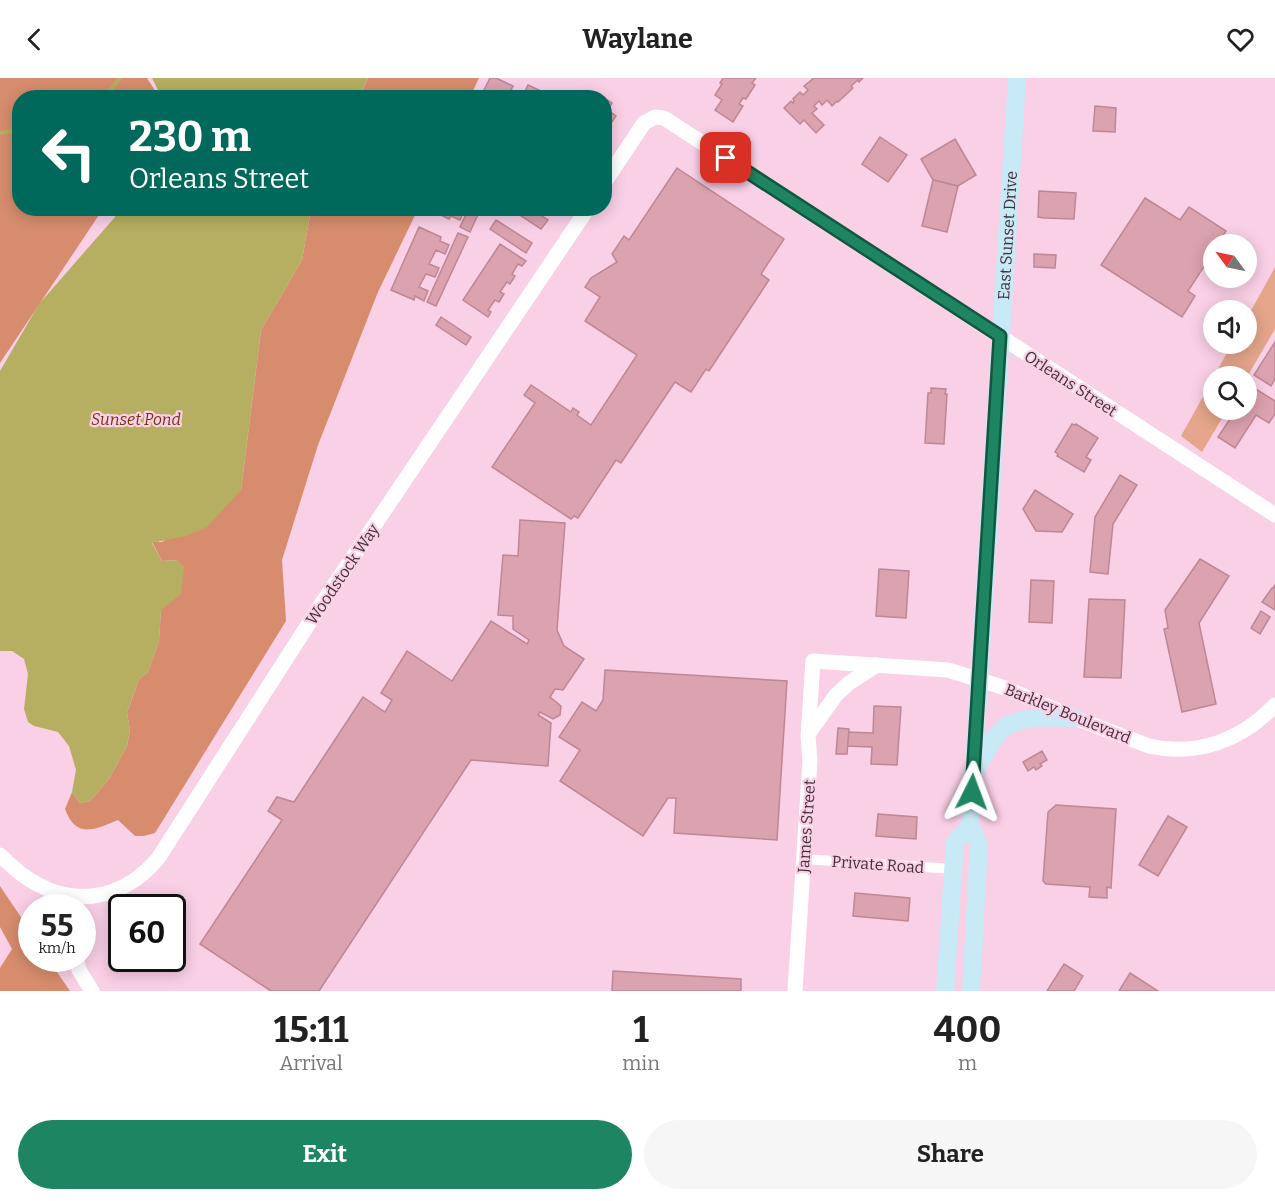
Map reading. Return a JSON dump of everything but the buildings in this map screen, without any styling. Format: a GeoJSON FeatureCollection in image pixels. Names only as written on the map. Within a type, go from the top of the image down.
{"type":"FeatureCollection","features":[{"type":"Feature","properties":{"kind":"main road","name":"East Sunset Drive"},"geometry":{"type":"LineString","coordinates":[[970,991],[979,844],[970,825],[1017,78]]}},
{"type":"Feature","properties":{"kind":"main road","name":"Orleans Street"},"geometry":{"type":"LineString","coordinates":[[612,171],[644,123],[655,117],[664,118],[1275,515]]}},
{"type":"Feature","properties":{"kind":"main road","name":"Woodstock Way"},"geometry":{"type":"LineString","coordinates":[[96,894],[114,891],[138,879],[159,857],[320,606],[583,216]]}},
{"type":"Feature","properties":{"kind":"main road","name":"Barkley Boulevard"},"geometry":{"type":"LineString","coordinates":[[813,661],[948,670],[1005,688],[1075,718],[1160,748],[1201,748],[1216,743],[1239,734],[1255,724],[1275,705]]}},
{"type":"Feature","properties":{"kind":"main road","name":"James Street"},"geometry":{"type":"LineString","coordinates":[[795,991],[810,760],[807,736],[813,661]]}},
{"type":"Feature","properties":{"kind":"main road"},"geometry":{"type":"LineString","coordinates":[[807,736],[836,695],[849,683],[878,665]]}},
{"type":"Feature","properties":{"kind":"main road"},"geometry":{"type":"LineString","coordinates":[[973,775],[997,735],[1010,724],[1025,719],[1075,718]]}},
{"type":"Feature","properties":{"kind":"main road","name":"East Sunset Drive"},"geometry":{"type":"LineString","coordinates":[[945,991],[955,842],[970,825]]}},
{"type":"Feature","properties":{"kind":"main road"},"geometry":{"type":"LineString","coordinates":[[0,855],[34,883],[57,894]]}},
{"type":"Feature","properties":{"kind":"main road"},"geometry":{"type":"LineString","coordinates":[[80,972],[92,991]]}},
{"type":"Feature","properties":{"kind":"street","name":"Private Road"},"geometry":{"type":"LineString","coordinates":[[804,858],[953,869]]}},
{"type":"Feature","properties":{"kind":"shaded area"},"geometry":{"type":"Polygon","coordinates":[[[0,78],[147,78],[155,90],[12,90],[12,216],[98,216],[0,363],[0,78]]]}},
{"type":"Feature","properties":{"kind":"shaded area"},"geometry":{"type":"Polygon","coordinates":[[[152,78],[368,78],[362,90],[158,90],[152,78]]]}},
{"type":"Feature","properties":{"kind":"shaded area"},"geometry":{"type":"Polygon","coordinates":[[[368,78],[479,78],[473,90],[363,90],[368,78]]]}},
{"type":"Feature","properties":{"kind":"shaded area"},"geometry":{"type":"Polygon","coordinates":[[[310,216],[415,216],[378,292],[318,445],[282,560],[286,621],[155,833],[135,836],[118,820],[94,829],[80,828],[69,818],[65,809],[72,792],[80,803],[90,801],[109,779],[127,746],[130,730],[127,713],[139,679],[148,672],[159,641],[161,609],[177,560],[162,561],[152,542],[162,542],[241,490],[261,330],[302,260],[310,216]]]}},
{"type":"Feature","properties":{"kind":"shaded area","name":"Sunset Pond"},"geometry":{"type":"Polygon","coordinates":[[[310,216],[302,260],[261,330],[241,490],[207,527],[186,536],[152,543],[162,561],[177,560],[184,566],[181,594],[161,610],[159,641],[148,672],[139,679],[127,713],[130,730],[127,746],[109,779],[90,801],[80,803],[72,792],[76,770],[69,746],[58,732],[34,726],[28,722],[24,709],[28,674],[24,659],[12,651],[0,651],[0,371],[39,304],[115,217],[310,216]]]}},
{"type":"Feature","properties":{"kind":"shaded area"},"geometry":{"type":"Polygon","coordinates":[[[1275,267],[1275,329],[1253,366],[1220,366],[1226,354],[1257,354],[1257,300],[1275,267]]]}},
{"type":"Feature","properties":{"kind":"shaded area"},"geometry":{"type":"Polygon","coordinates":[[[1203,397],[1203,420],[1221,420],[1202,452],[1181,436],[1203,397]]]}},
{"type":"Feature","properties":{"kind":"shaded area"},"geometry":{"type":"Polygon","coordinates":[[[0,886],[18,913],[18,972],[57,972],[70,991],[0,991],[0,968],[12,949],[0,927],[0,886]]]}},
{"type":"Feature","properties":{"kind":"waterway"},"geometry":{"type":"LineString","coordinates":[[110,90],[120,78]]}},
{"type":"Feature","properties":{"kind":"waterway"},"geometry":{"type":"LineString","coordinates":[[0,133],[12,131]]}},
{"type":"Feature","properties":{"kind":"route"},"geometry":{"type":"LineString","coordinates":[[726,158],[1000,336],[972,792]]}}]}
